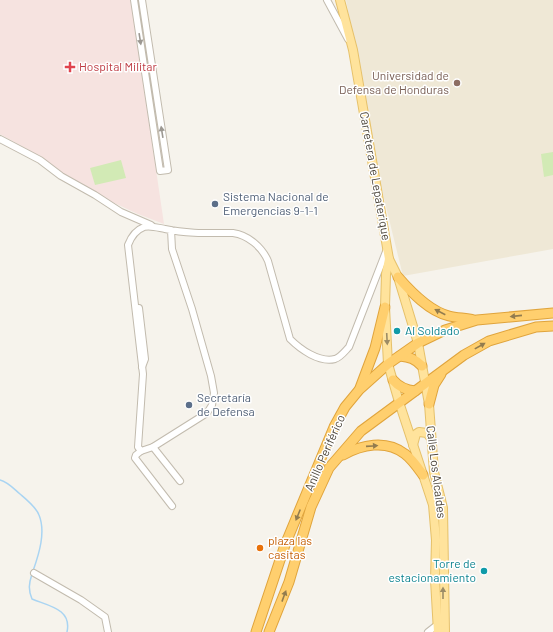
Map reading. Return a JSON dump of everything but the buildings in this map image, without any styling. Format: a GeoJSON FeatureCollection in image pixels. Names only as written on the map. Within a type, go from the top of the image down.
{"type":"FeatureCollection","features":[{"type":"Feature","properties":{"kind":"highway"},"geometry":{"type":"LineString","coordinates":[[398,277],[411,291],[429,306],[448,316],[477,320]]}},
{"type":"Feature","properties":{"kind":"highway"},"geometry":{"type":"LineString","coordinates":[[359,390],[375,348],[385,307]]}},
{"type":"Feature","properties":{"kind":"highway","name":"Anillo Periférico"},"geometry":{"type":"LineString","coordinates":[[256,632],[285,545],[334,427],[345,408],[359,390],[388,364],[418,343],[445,330],[477,320],[553,313]]}},
{"type":"Feature","properties":{"kind":"highway","name":"Anillo Periférico"},"geometry":{"type":"LineString","coordinates":[[269,632],[290,582],[311,507],[329,468],[361,431],[464,355],[490,341],[536,327],[553,326]]}},
{"type":"Feature","properties":{"kind":"highway"},"geometry":{"type":"LineString","coordinates":[[400,356],[416,360],[422,366]]}},
{"type":"Feature","properties":{"kind":"highway"},"geometry":{"type":"LineString","coordinates":[[429,404],[434,385],[447,367]]}},
{"type":"Feature","properties":{"kind":"highway"},"geometry":{"type":"LineString","coordinates":[[393,380],[398,386],[406,390],[415,390]]}},
{"type":"Feature","properties":{"kind":"highway"},"geometry":{"type":"LineString","coordinates":[[336,459],[354,449],[372,445],[387,446],[398,449],[407,455],[424,475]]}},
{"type":"Feature","properties":{"kind":"main road","name":"Carretera de Lepaterique"},"geometry":{"type":"LineString","coordinates":[[340,0],[353,50],[389,259],[398,277],[418,343],[425,383]]}},
{"type":"Feature","properties":{"kind":"main road","name":"Carretera de Lepaterique"},"geometry":{"type":"LineString","coordinates":[[389,259],[386,274],[385,307],[388,364],[399,402]]}},
{"type":"Feature","properties":{"kind":"main road","name":"Calle Los Alcaldes"},"geometry":{"type":"LineString","coordinates":[[425,383],[429,404],[430,437],[434,472],[442,508],[445,632]]}},
{"type":"Feature","properties":{"kind":"main road","name":"Calle Los Alcaldes"},"geometry":{"type":"LineString","coordinates":[[399,402],[424,475],[434,510],[437,629]]}},
{"type":"Feature","properties":{"kind":"main road"},"geometry":{"type":"LineString","coordinates":[[413,446],[416,434],[419,432],[427,433],[430,437]]}},
{"type":"Feature","properties":{"kind":"street"},"geometry":{"type":"LineString","coordinates":[[134,0],[160,171],[168,170],[142,0]]}},
{"type":"Feature","properties":{"kind":"street"},"geometry":{"type":"LineString","coordinates":[[328,0],[353,50]]}},
{"type":"Feature","properties":{"kind":"street"},"geometry":{"type":"LineString","coordinates":[[0,139],[40,160],[61,176],[95,195],[121,212],[154,227]]}},
{"type":"Feature","properties":{"kind":"street"},"geometry":{"type":"LineString","coordinates":[[140,451],[138,447],[142,367],[128,245],[130,238],[137,231],[144,227],[154,227],[192,234],[239,234],[255,243],[268,261],[290,339],[298,347],[308,353],[328,359],[335,359],[343,354],[349,346],[387,247]]}},
{"type":"Feature","properties":{"kind":"street"},"geometry":{"type":"LineString","coordinates":[[171,230],[172,249],[203,344],[214,393],[212,405],[207,413],[153,447],[140,451],[136,454],[135,458],[172,506]]}},
{"type":"Feature","properties":{"kind":"street"},"geometry":{"type":"LineString","coordinates":[[153,447],[180,481]]}},
{"type":"Feature","properties":{"kind":"street"},"geometry":{"type":"LineString","coordinates":[[34,573],[81,600],[106,617],[108,632]]}},
{"type":"Feature","properties":{"kind":"street"},"geometry":{"type":"LineString","coordinates":[[428,632],[437,629]]}},
{"type":"Feature","properties":{"kind":"shaded area","name":"Hospital Militar"},"geometry":{"type":"Polygon","coordinates":[[[0,0],[131,0],[164,224],[110,201],[62,173],[41,157],[0,134],[0,0]]]}},
{"type":"Feature","properties":{"kind":"shaded area","name":"Universidad de Defensa de Honduras"},"geometry":{"type":"Polygon","coordinates":[[[346,0],[553,0],[553,249],[403,276],[376,166],[346,0]]]}},
{"type":"Feature","properties":{"kind":"green space"},"geometry":{"type":"Polygon","coordinates":[[[553,152],[553,175],[544,177],[541,154],[553,152]]]}},
{"type":"Feature","properties":{"kind":"green space"},"geometry":{"type":"Polygon","coordinates":[[[121,160],[126,178],[95,185],[90,168],[121,160]]]}},
{"type":"Feature","properties":{"kind":"waterway"},"geometry":{"type":"LineString","coordinates":[[0,480],[8,484],[28,501],[36,509],[39,515],[42,536],[33,571]]}},
{"type":"Feature","properties":{"kind":"waterway"},"geometry":{"type":"LineString","coordinates":[[32,574],[29,586],[32,599],[52,606],[63,613],[68,624],[67,632]]}},
{"type":"Feature","properties":{"kind":"place","name":"Hospital Militar"},"geometry":{"type":"Point","coordinates":[70,67]}},
{"type":"Feature","properties":{"kind":"place","name":"Universidad de Defensa de Honduras"},"geometry":{"type":"Point","coordinates":[457,83]}},
{"type":"Feature","properties":{"kind":"place","name":"Sistema Nacional de Emergencias 9-1-1"},"geometry":{"type":"Point","coordinates":[215,204]}},
{"type":"Feature","properties":{"kind":"place","name":"Al Soldado"},"geometry":{"type":"Point","coordinates":[397,331]}},
{"type":"Feature","properties":{"kind":"place","name":"Secretaría de Defensa"},"geometry":{"type":"Point","coordinates":[189,405]}},
{"type":"Feature","properties":{"kind":"place","name":"plaza las casitas"},"geometry":{"type":"Point","coordinates":[260,548]}},
{"type":"Feature","properties":{"kind":"place","name":"Torre de estacionamiento"},"geometry":{"type":"Point","coordinates":[484,571]}}]}
